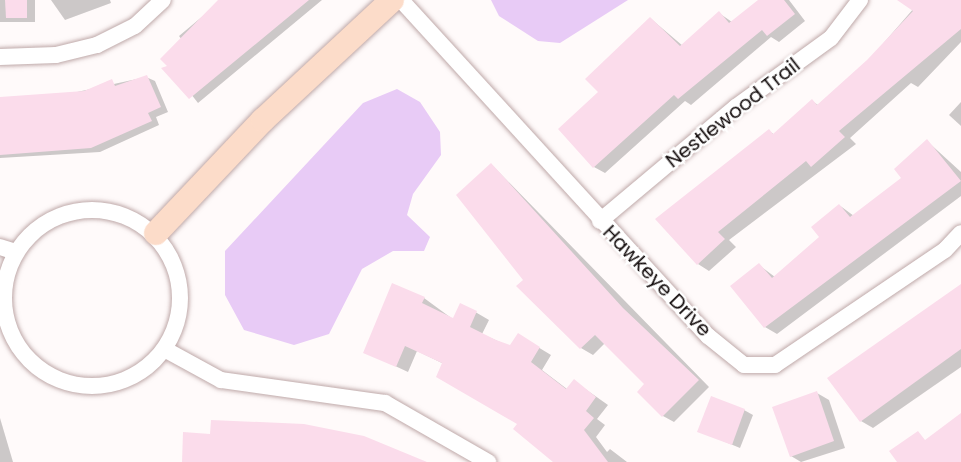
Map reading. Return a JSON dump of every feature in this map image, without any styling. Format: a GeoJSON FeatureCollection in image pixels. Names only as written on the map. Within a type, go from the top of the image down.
{"type":"FeatureCollection","features":[{"type":"Feature","properties":{"kind":"street"},"geometry":{"type":"LineString","coordinates":[[0,57],[56,55],[98,45],[135,26],[163,0]]}},
{"type":"Feature","properties":{"kind":"street"},"geometry":{"type":"LineString","coordinates":[[156,233],[263,120],[392,0]]}},
{"type":"Feature","properties":{"kind":"street","name":"Hawkeye Drive"},"geometry":{"type":"LineString","coordinates":[[401,0],[600,221],[708,336],[744,365],[775,365],[945,250],[961,233]]}},
{"type":"Feature","properties":{"kind":"street","name":"Nestlewood Trail"},"geometry":{"type":"LineString","coordinates":[[600,221],[736,107],[831,38],[860,0]]}},
{"type":"Feature","properties":{"kind":"street"},"geometry":{"type":"LineString","coordinates":[[95,209],[124,216],[156,233],[180,282],[177,326],[165,350],[128,381],[97,387],[60,382],[38,369],[22,355],[9,327],[5,290],[7,250],[36,227],[95,209]]}},
{"type":"Feature","properties":{"kind":"street"},"geometry":{"type":"LineString","coordinates":[[165,350],[221,380],[385,403],[488,462]]}},
{"type":"Feature","properties":{"kind":"shaded area"},"geometry":{"type":"Polygon","coordinates":[[[491,0],[628,0],[560,43],[538,41],[499,16],[491,0]]]}},
{"type":"Feature","properties":{"kind":"shaded area"},"geometry":{"type":"Polygon","coordinates":[[[397,89],[420,102],[440,132],[441,155],[413,194],[407,215],[430,237],[424,251],[393,251],[362,269],[329,334],[294,345],[244,330],[225,295],[225,251],[363,103],[397,89]]]}},
{"type":"Feature","properties":{"kind":"building"},"geometry":{"type":"Polygon","coordinates":[[[5,0],[27,0],[27,18],[6,18],[5,0]]]}},
{"type":"Feature","properties":{"kind":"building"},"geometry":{"type":"Polygon","coordinates":[[[218,0],[309,0],[189,99],[161,68],[167,66],[160,59],[218,0]]]}},
{"type":"Feature","properties":{"kind":"building"},"geometry":{"type":"Polygon","coordinates":[[[758,0],[784,0],[795,14],[767,36],[762,30],[678,99],[674,95],[593,168],[558,129],[598,92],[585,79],[650,17],[680,46],[719,11],[729,23],[758,0]]]}},
{"type":"Feature","properties":{"kind":"building"},"geometry":{"type":"Polygon","coordinates":[[[897,0],[961,0],[961,29],[839,131],[845,137],[811,167],[806,161],[718,232],[725,239],[697,265],[655,219],[769,129],[773,134],[812,99],[817,105],[867,60],[913,11],[897,0]]]}},
{"type":"Feature","properties":{"kind":"building"},"geometry":{"type":"Polygon","coordinates":[[[147,75],[161,107],[148,113],[152,121],[91,148],[0,155],[0,97],[84,91],[112,79],[115,86],[147,75]]]}},
{"type":"Feature","properties":{"kind":"building"},"geometry":{"type":"Polygon","coordinates":[[[927,139],[961,181],[764,328],[730,286],[759,263],[772,278],[819,237],[811,227],[839,204],[850,217],[901,178],[894,169],[927,139]]]}},
{"type":"Feature","properties":{"kind":"building"},"geometry":{"type":"Polygon","coordinates":[[[491,163],[623,308],[699,380],[662,417],[637,392],[644,384],[595,335],[580,349],[516,286],[523,280],[456,195],[491,163]]]}},
{"type":"Feature","properties":{"kind":"building"},"geometry":{"type":"Polygon","coordinates":[[[392,283],[425,297],[422,303],[453,318],[460,303],[477,311],[470,327],[496,340],[510,345],[518,333],[540,347],[531,362],[566,389],[574,379],[596,397],[586,411],[594,418],[584,430],[608,462],[553,462],[513,429],[517,424],[436,377],[442,363],[405,346],[396,367],[363,353],[392,283]]]}},
{"type":"Feature","properties":{"kind":"building"},"geometry":{"type":"Polygon","coordinates":[[[961,284],[961,349],[860,422],[827,378],[961,284]]]}},
{"type":"Feature","properties":{"kind":"building"},"geometry":{"type":"Polygon","coordinates":[[[817,391],[834,441],[790,457],[772,407],[817,391]]]}},
{"type":"Feature","properties":{"kind":"building"},"geometry":{"type":"Polygon","coordinates":[[[711,396],[745,409],[732,445],[697,432],[711,396]]]}},
{"type":"Feature","properties":{"kind":"building"},"geometry":{"type":"Polygon","coordinates":[[[961,413],[961,462],[897,462],[889,451],[918,431],[925,440],[961,413]]]}},
{"type":"Feature","properties":{"kind":"building"},"geometry":{"type":"Polygon","coordinates":[[[211,420],[304,424],[364,436],[427,462],[182,462],[183,432],[210,434],[211,420]]]}}]}
